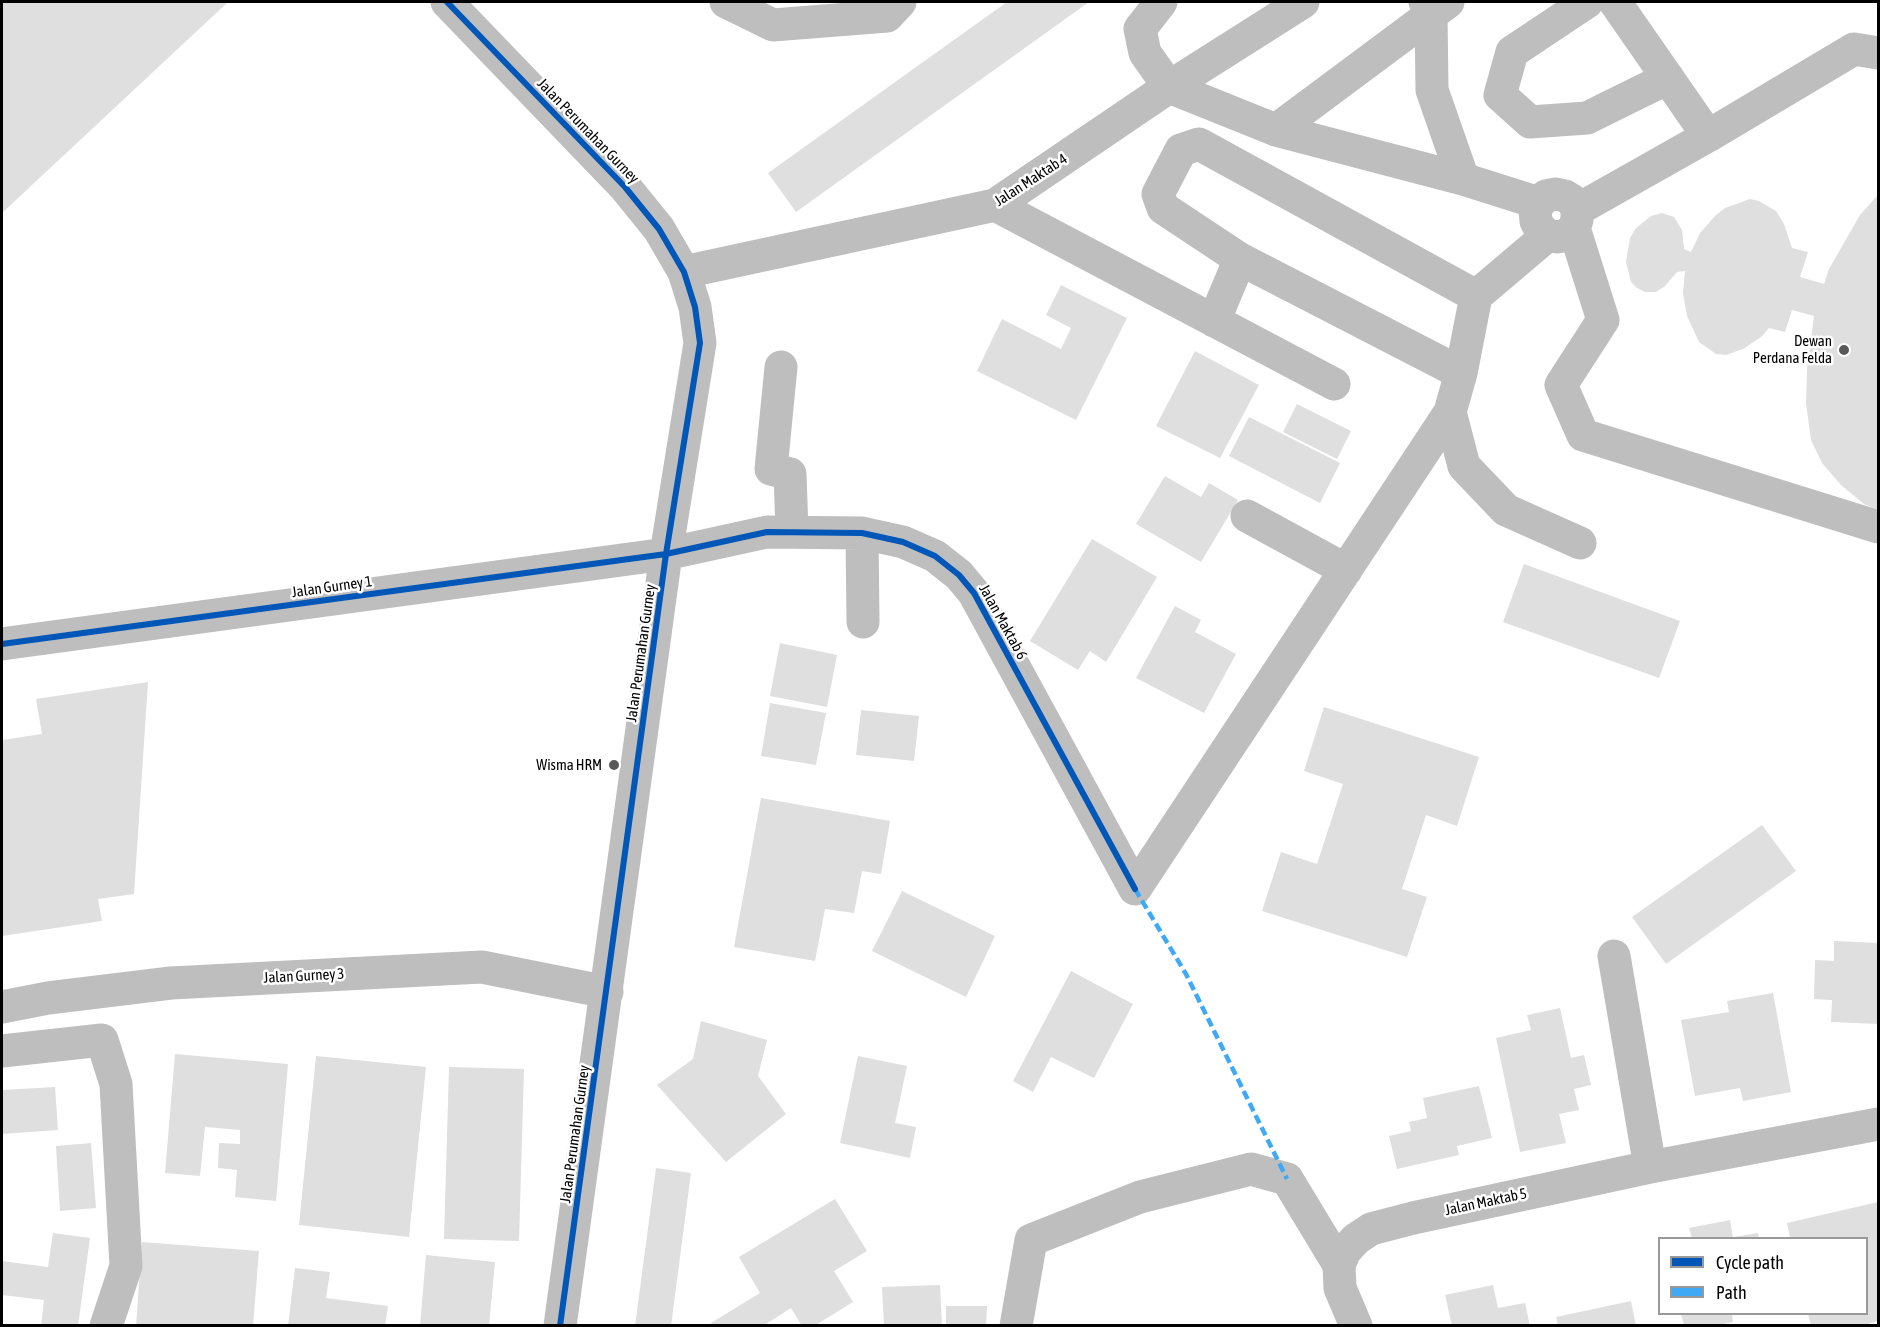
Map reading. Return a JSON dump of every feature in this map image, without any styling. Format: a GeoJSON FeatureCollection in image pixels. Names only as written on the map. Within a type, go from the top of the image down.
{"type":"FeatureCollection","features":[{"type":"Feature","properties":{"kind":"street","name":"Jalan Perumahan Gurney"},"geometry":{"type":"LineString","coordinates":[[447,2],[625,187],[659,229],[684,272],[695,307],[700,344],[666,554],[560,1326]]}},
{"type":"Feature","properties":{"kind":"street"},"geometry":{"type":"LineString","coordinates":[[726,2],[773,26],[887,16],[900,2]]}},
{"type":"Feature","properties":{"kind":"street"},"geometry":{"type":"LineString","coordinates":[[1161,2],[1140,29],[1145,53],[1169,87],[1276,130],[1463,179],[1539,202],[1535,211],[1540,229],[1567,224]]}},
{"type":"Feature","properties":{"kind":"street","name":"Jalan Maktab 4"},"geometry":{"type":"LineString","coordinates":[[684,272],[995,205],[1169,87],[1303,2]]}},
{"type":"Feature","properties":{"kind":"street"},"geometry":{"type":"LineString","coordinates":[[1587,2],[1512,51],[1500,95],[1530,122],[1587,118],[1668,78]]}},
{"type":"Feature","properties":{"kind":"street"},"geometry":{"type":"LineString","coordinates":[[1615,2],[1708,136]]}},
{"type":"Feature","properties":{"kind":"street"},"geometry":{"type":"LineString","coordinates":[[1276,130],[1435,5]]}},
{"type":"Feature","properties":{"kind":"street"},"geometry":{"type":"LineString","coordinates":[[1435,5],[1432,90],[1463,179]]}},
{"type":"Feature","properties":{"kind":"street"},"geometry":{"type":"LineString","coordinates":[[1247,516],[1346,570],[1450,412],[1461,373],[1476,296],[1567,224],[1708,136],[1870,44]]}},
{"type":"Feature","properties":{"kind":"street"},"geometry":{"type":"LineString","coordinates":[[1461,373],[1240,259],[1163,208],[1158,194],[1181,150],[1199,144],[1476,296]]}},
{"type":"Feature","properties":{"kind":"street"},"geometry":{"type":"LineString","coordinates":[[995,205],[1334,384]]}},
{"type":"Feature","properties":{"kind":"street"},"geometry":{"type":"LineString","coordinates":[[1567,224],[1603,320],[1560,385],[1584,435],[1878,527]]}},
{"type":"Feature","properties":{"kind":"street"},"geometry":{"type":"LineString","coordinates":[[1214,321],[1240,259]]}},
{"type":"Feature","properties":{"kind":"street"},"geometry":{"type":"LineString","coordinates":[[781,367],[771,469],[790,474],[792,531]]}},
{"type":"Feature","properties":{"kind":"street"},"geometry":{"type":"LineString","coordinates":[[1450,412],[1464,465],[1506,510],[1580,543]]}},
{"type":"Feature","properties":{"kind":"street","name":"Jalan Maktab 6"},"geometry":{"type":"LineString","coordinates":[[666,554],[767,532],[792,531],[862,533],[903,542],[935,556],[959,574],[975,593],[1135,889],[1346,570]]}},
{"type":"Feature","properties":{"kind":"street"},"geometry":{"type":"LineString","coordinates":[[862,533],[863,622]]}},
{"type":"Feature","properties":{"kind":"street","name":"Jalan Gurney 1"},"geometry":{"type":"LineString","coordinates":[[2,644],[666,554]]}},
{"type":"Feature","properties":{"kind":"street"},"geometry":{"type":"LineString","coordinates":[[1614,956],[1650,1167]]}},
{"type":"Feature","properties":{"kind":"street","name":"Jalan Gurney 3"},"geometry":{"type":"LineString","coordinates":[[2,1006],[171,983],[482,967],[607,992]]}},
{"type":"Feature","properties":{"kind":"street"},"geometry":{"type":"LineString","coordinates":[[2,1051],[102,1040],[116,1084],[126,1266],[106,1326]]}},
{"type":"Feature","properties":{"kind":"street","name":"Jalan Maktab 5"},"geometry":{"type":"LineString","coordinates":[[1340,1265],[1345,1251],[1356,1239],[1371,1229],[1650,1167],[1878,1124]]}},
{"type":"Feature","properties":{"kind":"street"},"geometry":{"type":"LineString","coordinates":[[1016,1326],[1031,1240],[1140,1197],[1251,1169],[1287,1179],[1340,1265],[1340,1288],[1356,1326]]}},
{"type":"Feature","properties":{"kind":"building"},"geometry":{"type":"Polygon","coordinates":[[[2,2],[228,2],[2,213],[2,2]]]}},
{"type":"Feature","properties":{"kind":"building"},"geometry":{"type":"Polygon","coordinates":[[[1007,2],[1089,2],[796,212],[768,173],[1007,2]]]}},
{"type":"Feature","properties":{"kind":"building"},"geometry":{"type":"Polygon","coordinates":[[[1878,195],[1878,510],[1864,504],[1841,485],[1822,463],[1811,440],[1806,403],[1807,368],[1814,316],[1792,310],[1785,332],[1769,328],[1761,337],[1743,349],[1726,355],[1716,354],[1699,342],[1687,316],[1683,293],[1685,271],[1677,272],[1665,286],[1656,292],[1645,292],[1631,282],[1626,262],[1630,238],[1636,228],[1651,216],[1662,213],[1674,217],[1682,230],[1684,249],[1691,252],[1700,233],[1715,216],[1725,208],[1750,199],[1759,201],[1776,211],[1784,224],[1792,248],[1808,252],[1800,277],[1824,284],[1829,269],[1860,215],[1878,195]]]}},
{"type":"Feature","properties":{"kind":"building"},"geometry":{"type":"Polygon","coordinates":[[[1061,285],[1127,318],[1076,420],[977,371],[1002,319],[1061,349],[1071,328],[1046,315],[1061,285]]]}},
{"type":"Feature","properties":{"kind":"building"},"geometry":{"type":"Polygon","coordinates":[[[1195,351],[1259,385],[1220,458],[1156,426],[1195,351]]]}},
{"type":"Feature","properties":{"kind":"building"},"geometry":{"type":"Polygon","coordinates":[[[1297,404],[1351,431],[1337,459],[1283,432],[1297,404]]]}},
{"type":"Feature","properties":{"kind":"building"},"geometry":{"type":"Polygon","coordinates":[[[1249,417],[1340,463],[1320,503],[1229,456],[1249,417]]]}},
{"type":"Feature","properties":{"kind":"building"},"geometry":{"type":"Polygon","coordinates":[[[1165,476],[1201,497],[1209,483],[1238,500],[1201,562],[1136,524],[1165,476]]]}},
{"type":"Feature","properties":{"kind":"building"},"geometry":{"type":"Polygon","coordinates":[[[1092,539],[1157,577],[1106,662],[1090,651],[1078,670],[1030,641],[1092,539]]]}},
{"type":"Feature","properties":{"kind":"building"},"geometry":{"type":"Polygon","coordinates":[[[1524,564],[1680,621],[1659,678],[1503,622],[1524,564]]]}},
{"type":"Feature","properties":{"kind":"building"},"geometry":{"type":"Polygon","coordinates":[[[1175,606],[1201,620],[1195,632],[1236,654],[1204,713],[1136,678],[1175,606]]]}},
{"type":"Feature","properties":{"kind":"building"},"geometry":{"type":"Polygon","coordinates":[[[780,643],[837,655],[827,707],[770,696],[780,643]]]}},
{"type":"Feature","properties":{"kind":"building"},"geometry":{"type":"Polygon","coordinates":[[[148,682],[134,894],[98,899],[102,921],[2,936],[2,740],[42,734],[36,699],[148,682]]]}},
{"type":"Feature","properties":{"kind":"building"},"geometry":{"type":"Polygon","coordinates":[[[770,703],[826,713],[816,765],[761,756],[770,703]]]}},
{"type":"Feature","properties":{"kind":"building"},"geometry":{"type":"Polygon","coordinates":[[[1324,707],[1479,757],[1457,826],[1426,815],[1402,889],[1427,897],[1407,957],[1262,911],[1281,852],[1317,864],[1343,784],[1304,771],[1324,707]]]}},
{"type":"Feature","properties":{"kind":"building"},"geometry":{"type":"Polygon","coordinates":[[[861,710],[919,716],[914,761],[856,755],[861,710]]]}},
{"type":"Feature","properties":{"kind":"building"},"geometry":{"type":"Polygon","coordinates":[[[761,798],[890,821],[881,874],[862,871],[854,913],[825,909],[815,961],[734,947],[761,798]]]}},
{"type":"Feature","properties":{"kind":"building"},"geometry":{"type":"Polygon","coordinates":[[[1762,825],[1796,871],[1666,964],[1632,917],[1762,825]]]}},
{"type":"Feature","properties":{"kind":"building"},"geometry":{"type":"Polygon","coordinates":[[[902,891],[995,936],[966,997],[872,951],[902,891]]]}},
{"type":"Feature","properties":{"kind":"building"},"geometry":{"type":"Polygon","coordinates":[[[1834,941],[1878,943],[1878,1024],[1831,1022],[1832,1000],[1814,999],[1815,960],[1834,961],[1834,941]]]}},
{"type":"Feature","properties":{"kind":"building"},"geometry":{"type":"Polygon","coordinates":[[[1071,971],[1133,1004],[1094,1078],[1051,1057],[1033,1092],[1013,1081],[1071,971]]]}},
{"type":"Feature","properties":{"kind":"building"},"geometry":{"type":"Polygon","coordinates":[[[1773,993],[1791,1092],[1743,1101],[1740,1088],[1695,1096],[1681,1020],[1729,1012],[1727,1001],[1773,993]]]}},
{"type":"Feature","properties":{"kind":"building"},"geometry":{"type":"Polygon","coordinates":[[[1560,1008],[1571,1058],[1584,1055],[1591,1085],[1574,1089],[1579,1110],[1559,1114],[1566,1143],[1520,1152],[1496,1038],[1531,1030],[1527,1015],[1560,1008]]]}},
{"type":"Feature","properties":{"kind":"building"},"geometry":{"type":"Polygon","coordinates":[[[701,1021],[767,1040],[758,1076],[786,1114],[726,1162],[657,1085],[693,1059],[701,1021]]]}},
{"type":"Feature","properties":{"kind":"building"},"geometry":{"type":"Polygon","coordinates":[[[175,1054],[288,1064],[276,1201],[235,1197],[237,1170],[218,1168],[219,1143],[240,1144],[240,1130],[205,1127],[200,1176],[165,1173],[175,1054]]]}},
{"type":"Feature","properties":{"kind":"building"},"geometry":{"type":"Polygon","coordinates":[[[316,1056],[426,1067],[409,1237],[299,1225],[316,1056]]]}},
{"type":"Feature","properties":{"kind":"building"},"geometry":{"type":"Polygon","coordinates":[[[858,1056],[907,1066],[895,1123],[916,1127],[910,1158],[840,1143],[858,1056]]]}},
{"type":"Feature","properties":{"kind":"building"},"geometry":{"type":"Polygon","coordinates":[[[449,1067],[524,1069],[519,1241],[444,1239],[449,1067]]]}},
{"type":"Feature","properties":{"kind":"building"},"geometry":{"type":"Polygon","coordinates":[[[1479,1086],[1492,1138],[1457,1146],[1459,1155],[1397,1169],[1389,1136],[1411,1131],[1409,1122],[1427,1118],[1423,1098],[1479,1086]]]}},
{"type":"Feature","properties":{"kind":"building"},"geometry":{"type":"Polygon","coordinates":[[[55,1087],[58,1130],[2,1134],[2,1090],[55,1087]]]}},
{"type":"Feature","properties":{"kind":"building"},"geometry":{"type":"Polygon","coordinates":[[[91,1143],[96,1208],[60,1211],[56,1146],[91,1143]]]}},
{"type":"Feature","properties":{"kind":"building"},"geometry":{"type":"Polygon","coordinates":[[[656,1168],[691,1173],[671,1326],[635,1326],[656,1168]]]}},
{"type":"Feature","properties":{"kind":"building"},"geometry":{"type":"Polygon","coordinates":[[[835,1199],[867,1251],[834,1271],[853,1302],[814,1326],[802,1326],[791,1308],[763,1326],[713,1326],[711,1323],[760,1293],[739,1257],[835,1199]]]}},
{"type":"Feature","properties":{"kind":"building"},"geometry":{"type":"Polygon","coordinates":[[[1878,1202],[1878,1321],[1860,1326],[1811,1326],[1808,1315],[1868,1315],[1868,1237],[1790,1237],[1787,1223],[1878,1202]]]}},
{"type":"Feature","properties":{"kind":"building"},"geometry":{"type":"Polygon","coordinates":[[[1730,1220],[1733,1237],[1692,1237],[1689,1228],[1730,1220]]]}},
{"type":"Feature","properties":{"kind":"building"},"geometry":{"type":"Polygon","coordinates":[[[53,1233],[90,1238],[78,1326],[41,1326],[44,1300],[2,1295],[2,1261],[48,1267],[53,1233]]]}},
{"type":"Feature","properties":{"kind":"building"},"geometry":{"type":"Polygon","coordinates":[[[1758,1233],[1759,1237],[1734,1237],[1758,1233]]]}},
{"type":"Feature","properties":{"kind":"building"},"geometry":{"type":"Polygon","coordinates":[[[142,1242],[259,1251],[253,1326],[136,1326],[142,1242]]]}},
{"type":"Feature","properties":{"kind":"building"},"geometry":{"type":"Polygon","coordinates":[[[426,1255],[495,1262],[489,1326],[420,1326],[426,1255]]]}},
{"type":"Feature","properties":{"kind":"building"},"geometry":{"type":"Polygon","coordinates":[[[295,1268],[330,1272],[326,1298],[388,1306],[385,1326],[288,1326],[295,1268]]]}},
{"type":"Feature","properties":{"kind":"building"},"geometry":{"type":"Polygon","coordinates":[[[940,1285],[942,1326],[884,1326],[882,1287],[940,1285]]]}},
{"type":"Feature","properties":{"kind":"building"},"geometry":{"type":"Polygon","coordinates":[[[1493,1285],[1498,1308],[1525,1303],[1530,1326],[1452,1326],[1445,1295],[1493,1285]]]}},
{"type":"Feature","properties":{"kind":"building"},"geometry":{"type":"Polygon","coordinates":[[[1631,1301],[1636,1326],[1558,1326],[1556,1317],[1631,1301]]]}},
{"type":"Feature","properties":{"kind":"building"},"geometry":{"type":"Polygon","coordinates":[[[946,1306],[987,1306],[986,1326],[946,1326],[946,1306]]]}},
{"type":"Feature","properties":{"kind":"building"},"geometry":{"type":"Polygon","coordinates":[[[1681,1315],[1732,1315],[1733,1322],[1714,1326],[1684,1326],[1681,1315]]]}},
{"type":"Feature","properties":{"kind":"marked path"},"geometry":{"type":"LineString","coordinates":[[1135,889],[1186,974],[1287,1179]]}},
{"type":"Feature","properties":{"kind":"cycle path"},"geometry":{"type":"LineString","coordinates":[[447,2],[625,187],[659,229],[684,272],[695,307],[700,343],[666,554],[560,1326]]}},
{"type":"Feature","properties":{"kind":"cycle path"},"geometry":{"type":"LineString","coordinates":[[2,644],[666,554],[767,532],[862,533],[903,542],[935,556],[959,575],[974,593],[1135,889]]}},
{"type":"Feature","properties":{"kind":"place","name":"Dewan Perdana Felda"},"geometry":{"type":"Point","coordinates":[1844,350]}},
{"type":"Feature","properties":{"kind":"place","name":"Wisma HRM"},"geometry":{"type":"Point","coordinates":[614,765]}}]}
